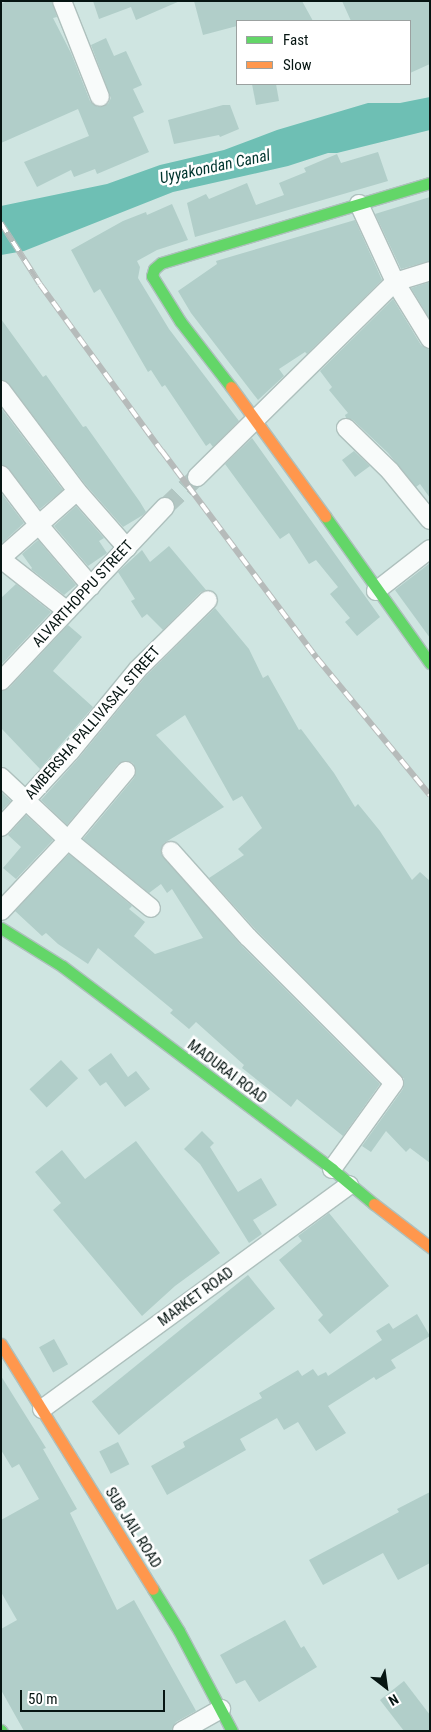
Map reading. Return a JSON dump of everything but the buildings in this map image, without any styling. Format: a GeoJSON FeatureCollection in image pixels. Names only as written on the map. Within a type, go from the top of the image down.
{"type":"FeatureCollection","features":[{"type":"Feature","properties":{"kind":"main road"},"geometry":{"type":"LineString","coordinates":[[430,183],[161,263],[154,268],[152,276],[180,321],[255,420],[376,591],[430,663]]}},
{"type":"Feature","properties":{"kind":"main road","name":"MADURAI ROAD"},"geometry":{"type":"LineString","coordinates":[[1,928],[62,966],[332,1169],[349,1185],[430,1247]]}},
{"type":"Feature","properties":{"kind":"main road","name":"SUB JAIL ROAD"},"geometry":{"type":"LineString","coordinates":[[1,1344],[179,1631],[232,1731]]}},
{"type":"Feature","properties":{"kind":"street"},"geometry":{"type":"LineString","coordinates":[[62,1],[100,97]]}},
{"type":"Feature","properties":{"kind":"street"},"geometry":{"type":"LineString","coordinates":[[359,204],[395,282],[430,339]]}},
{"type":"Feature","properties":{"kind":"street"},"geometry":{"type":"LineString","coordinates":[[197,477],[395,282],[430,271]]}},
{"type":"Feature","properties":{"kind":"street"},"geometry":{"type":"LineString","coordinates":[[1,390],[78,491],[126,548]]}},
{"type":"Feature","properties":{"kind":"street"},"geometry":{"type":"LineString","coordinates":[[346,428],[390,471],[430,520]]}},
{"type":"Feature","properties":{"kind":"street"},"geometry":{"type":"LineString","coordinates":[[1,475],[38,524],[91,586]]}},
{"type":"Feature","properties":{"kind":"street"},"geometry":{"type":"LineString","coordinates":[[67,612],[1,558],[78,491]]}},
{"type":"Feature","properties":{"kind":"street","name":"ALVARTHOPPU STREET"},"geometry":{"type":"LineString","coordinates":[[1,681],[165,507]]}},
{"type":"Feature","properties":{"kind":"street"},"geometry":{"type":"LineString","coordinates":[[376,591],[429,552]]}},
{"type":"Feature","properties":{"kind":"street","name":"AMBERSHA PALLIVASAL STREET"},"geometry":{"type":"LineString","coordinates":[[1,827],[70,752],[138,669],[208,600]]}},
{"type":"Feature","properties":{"kind":"street"},"geometry":{"type":"LineString","coordinates":[[1,911],[68,840],[126,771]]}},
{"type":"Feature","properties":{"kind":"street"},"geometry":{"type":"LineString","coordinates":[[1,777],[68,840],[151,908]]}},
{"type":"Feature","properties":{"kind":"street"},"geometry":{"type":"LineString","coordinates":[[172,851],[248,936],[394,1083],[332,1169]]}},
{"type":"Feature","properties":{"kind":"street","name":"MARKET ROAD"},"geometry":{"type":"LineString","coordinates":[[42,1409],[349,1185]]}},
{"type":"Feature","properties":{"kind":"street"},"geometry":{"type":"LineString","coordinates":[[182,1731],[221,1709]]}},
{"type":"Feature","properties":{"kind":"water","name":"Uyyakondan Canal"},"geometry":{"type":"Polygon","coordinates":[[[430,97],[430,130],[337,153],[328,153],[288,166],[173,192],[24,251],[1,255],[1,206],[107,184],[160,165],[224,150],[277,130],[368,103],[400,103],[430,97]]]}},
{"type":"Feature","properties":{"kind":"tunnel"},"geometry":{"type":"LineString","coordinates":[[165,507],[197,477]]}},
{"type":"Feature","properties":{"kind":"railway"},"geometry":{"type":"LineString","coordinates":[[1,223],[40,284],[317,658],[430,795]]}},
{"type":"Feature","properties":{"kind":"traffic: fast"},"geometry":{"type":"LineString","coordinates":[[231,387],[180,321],[152,276],[154,269],[161,263],[430,183]]}},
{"type":"Feature","properties":{"kind":"traffic: fast"},"geometry":{"type":"LineString","coordinates":[[325,516],[430,663]]}},
{"type":"Feature","properties":{"kind":"traffic: fast"},"geometry":{"type":"LineString","coordinates":[[1,928],[62,966],[332,1169],[374,1204]]}},
{"type":"Feature","properties":{"kind":"traffic: fast"},"geometry":{"type":"LineString","coordinates":[[153,1589],[179,1631],[232,1731]]}},
{"type":"Feature","properties":{"kind":"traffic: slow"},"geometry":{"type":"LineString","coordinates":[[231,387],[325,516]]}},
{"type":"Feature","properties":{"kind":"traffic: slow"},"geometry":{"type":"LineString","coordinates":[[374,1204],[430,1247]]}},
{"type":"Feature","properties":{"kind":"traffic: slow"},"geometry":{"type":"LineString","coordinates":[[1,1344],[153,1589]]}}]}
